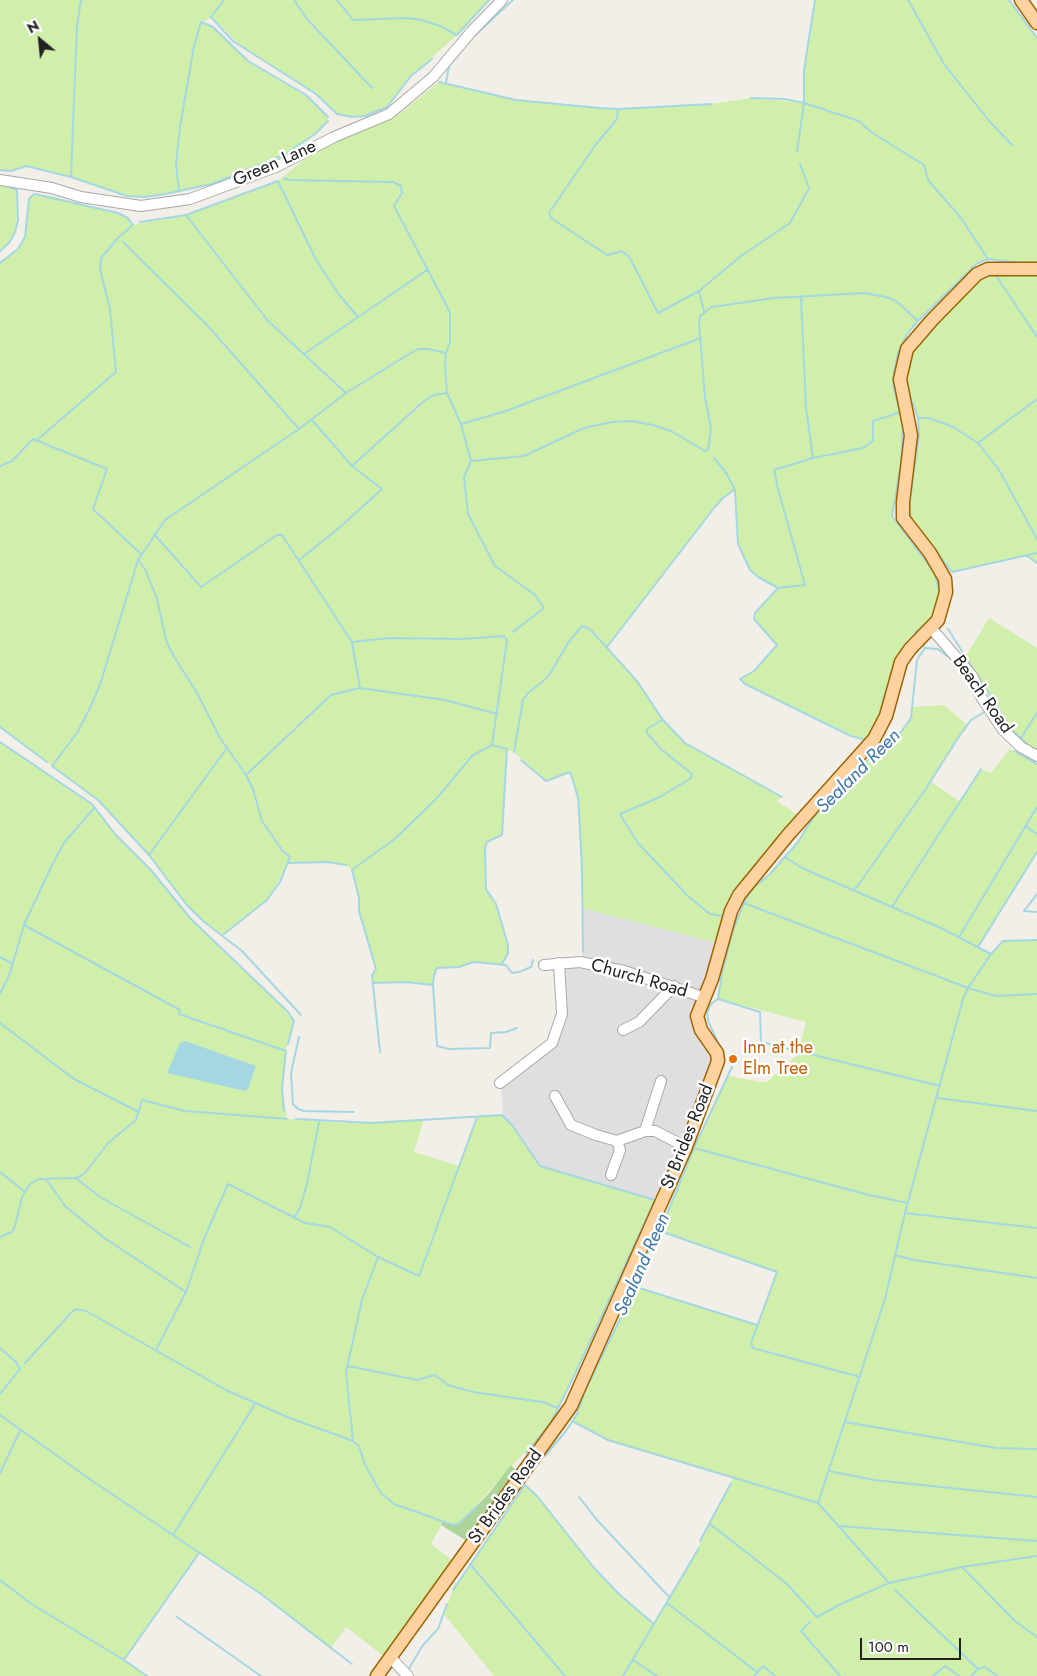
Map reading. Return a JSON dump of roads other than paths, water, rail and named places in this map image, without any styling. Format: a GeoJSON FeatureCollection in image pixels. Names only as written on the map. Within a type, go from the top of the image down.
{"type":"FeatureCollection","features":[{"type":"Feature","properties":{"kind":"main road"},"geometry":{"type":"LineString","coordinates":[[1021,0],[1037,23]]}},
{"type":"Feature","properties":{"kind":"main road","name":"St Brides Road"},"geometry":{"type":"LineString","coordinates":[[377,1676],[392,1658],[571,1406],[686,1147],[718,1061],[717,1053],[698,1022],[697,1016],[703,997],[712,979],[731,911],[740,895],[788,836],[874,739],[886,716],[901,662],[923,636],[944,606],[945,579],[930,552],[903,518],[903,502],[911,435],[910,419],[900,379],[903,360],[918,335],[978,274],[988,269],[1037,269]]}},
{"type":"Feature","properties":{"kind":"street","name":"Green Lane"},"geometry":{"type":"LineString","coordinates":[[0,180],[52,188],[81,197],[141,206],[190,199],[276,167],[334,137],[389,114],[433,77],[471,32],[502,0]]}},
{"type":"Feature","properties":{"kind":"street","name":"Beach Road"},"geometry":{"type":"LineString","coordinates":[[923,636],[973,677],[980,695],[1003,730],[1021,747],[1037,756]]}},
{"type":"Feature","properties":{"kind":"street","name":"Church Road"},"geometry":{"type":"LineString","coordinates":[[544,965],[580,962],[624,970],[703,997]]}},
{"type":"Feature","properties":{"kind":"street"},"geometry":{"type":"LineString","coordinates":[[500,1083],[552,1043],[562,1014],[559,963]]}},
{"type":"Feature","properties":{"kind":"street"},"geometry":{"type":"LineString","coordinates":[[623,1030],[639,1022],[674,986]]}},
{"type":"Feature","properties":{"kind":"street"},"geometry":{"type":"LineString","coordinates":[[645,1131],[661,1081]]}},
{"type":"Feature","properties":{"kind":"street"},"geometry":{"type":"LineString","coordinates":[[555,1096],[571,1125],[617,1141],[645,1131],[656,1131],[686,1147]]}},
{"type":"Feature","properties":{"kind":"street"},"geometry":{"type":"LineString","coordinates":[[611,1175],[620,1150],[617,1141]]}},
{"type":"Feature","properties":{"kind":"street"},"geometry":{"type":"LineString","coordinates":[[392,1658],[406,1673]]}},
{"type":"Feature","properties":{"kind":"water"},"geometry":{"type":"Polygon","coordinates":[[[185,1041],[256,1066],[248,1089],[245,1091],[167,1073],[180,1043],[185,1041]]]}},
{"type":"Feature","properties":{"kind":"waterway"},"geometry":{"type":"LineString","coordinates":[[71,177],[77,26],[81,0]]}},
{"type":"Feature","properties":{"kind":"waterway"},"geometry":{"type":"LineString","coordinates":[[224,0],[211,17],[233,41],[316,94],[337,114],[352,117],[365,116],[387,107],[411,76],[432,59]]}},
{"type":"Feature","properties":{"kind":"waterway"},"geometry":{"type":"LineString","coordinates":[[294,0],[307,19],[372,88]]}},
{"type":"Feature","properties":{"kind":"waterway"},"geometry":{"type":"LineString","coordinates":[[337,0],[353,20],[406,18],[422,20],[440,26],[457,35],[489,0]]}},
{"type":"Feature","properties":{"kind":"waterway"},"geometry":{"type":"LineString","coordinates":[[446,83],[449,66],[472,38],[513,0]]}},
{"type":"Feature","properties":{"kind":"waterway"},"geometry":{"type":"LineString","coordinates":[[797,152],[804,103],[804,70],[815,0]]}},
{"type":"Feature","properties":{"kind":"waterway"},"geometry":{"type":"LineString","coordinates":[[908,0],[944,64],[990,122],[1012,145]]}},
{"type":"Feature","properties":{"kind":"waterway","name":"Sealand Reen"},"geometry":{"type":"LineString","coordinates":[[1009,0],[1037,38]]}},
{"type":"Feature","properties":{"kind":"waterway"},"geometry":{"type":"LineString","coordinates":[[179,190],[176,164],[180,127],[194,46],[201,22],[213,27],[248,61],[306,95],[328,117]]}},
{"type":"Feature","properties":{"kind":"waterway"},"geometry":{"type":"LineString","coordinates":[[439,82],[516,100],[599,108],[618,109],[712,104]]}},
{"type":"Feature","properties":{"kind":"waterway"},"geometry":{"type":"LineString","coordinates":[[751,98],[785,99],[804,103],[859,121],[871,132],[924,165],[928,180],[961,218],[988,259]]}},
{"type":"Feature","properties":{"kind":"waterway"},"geometry":{"type":"LineString","coordinates":[[618,109],[617,119],[594,147],[549,213],[551,218],[607,255],[622,251],[630,258],[658,313],[699,291],[741,256],[790,223],[809,188],[800,164]]}},
{"type":"Feature","properties":{"kind":"waterway"},"geometry":{"type":"LineString","coordinates":[[0,170],[11,171],[26,166],[71,177],[127,196],[145,197],[212,184],[284,155],[315,134],[328,121]]}},
{"type":"Feature","properties":{"kind":"waterway"},"geometry":{"type":"LineString","coordinates":[[284,178],[289,180],[393,182],[401,186],[402,193],[394,206],[450,312],[450,343],[446,353],[445,367],[447,393],[461,424],[471,461],[464,477],[468,514],[495,566],[535,595],[544,608],[513,632]]}},
{"type":"Feature","properties":{"kind":"waterway"},"geometry":{"type":"LineString","coordinates":[[140,222],[186,215],[278,181],[315,258],[337,292],[357,316]]}},
{"type":"Feature","properties":{"kind":"waterway"},"geometry":{"type":"LineString","coordinates":[[0,251],[9,243],[15,232],[18,220],[17,190],[7,186]]}},
{"type":"Feature","properties":{"kind":"waterway"},"geometry":{"type":"LineString","coordinates":[[0,263],[18,249],[25,237],[29,199],[34,194],[118,213],[128,218],[133,225],[118,238],[101,258],[100,269],[110,309],[116,372],[37,440]]}},
{"type":"Feature","properties":{"kind":"waterway"},"geometry":{"type":"LineString","coordinates":[[186,215],[268,321],[346,393]]}},
{"type":"Feature","properties":{"kind":"waterway"},"geometry":{"type":"LineString","coordinates":[[123,242],[207,325],[299,429]]}},
{"type":"Feature","properties":{"kind":"waterway","name":"Sealand Reen"},"geometry":{"type":"LineString","coordinates":[[899,408],[893,386],[894,371],[898,353],[907,334],[918,321],[976,264],[988,259],[1022,263]]}},
{"type":"Feature","properties":{"kind":"waterway"},"geometry":{"type":"LineString","coordinates":[[304,354],[427,270]]}},
{"type":"Feature","properties":{"kind":"waterway"},"geometry":{"type":"LineString","coordinates":[[995,274],[1037,337]]}},
{"type":"Feature","properties":{"kind":"waterway"},"geometry":{"type":"LineString","coordinates":[[699,292],[704,311]]}},
{"type":"Feature","properties":{"kind":"waterway"},"geometry":{"type":"LineString","coordinates":[[471,461],[524,456],[584,428],[612,422],[632,421],[671,431],[705,451],[708,450],[711,429],[705,397],[699,324],[700,316],[712,307],[774,298],[864,293],[896,301],[918,321]]}},
{"type":"Feature","properties":{"kind":"waterway"},"geometry":{"type":"LineString","coordinates":[[801,297],[806,407],[813,458]]}},
{"type":"Feature","properties":{"kind":"waterway"},"geometry":{"type":"LineString","coordinates":[[461,424],[506,411],[701,338]]}},
{"type":"Feature","properties":{"kind":"waterway"},"geometry":{"type":"LineString","coordinates":[[301,1015],[242,951],[203,921],[186,904],[149,855],[98,800],[52,766],[77,733],[89,710],[100,685],[138,560],[165,520],[299,429],[346,393],[401,359],[418,349],[446,353]]}},
{"type":"Feature","properties":{"kind":"waterway"},"geometry":{"type":"LineString","coordinates":[[352,466],[424,401],[434,395],[447,393]]}},
{"type":"Feature","properties":{"kind":"waterway"},"geometry":{"type":"LineString","coordinates":[[978,443],[1037,399]]}},
{"type":"Feature","properties":{"kind":"waterway"},"geometry":{"type":"LineString","coordinates":[[911,519],[909,507],[919,435],[918,418],[913,403]]}},
{"type":"Feature","properties":{"kind":"waterway"},"geometry":{"type":"LineString","coordinates":[[714,458],[727,474],[735,490],[738,544],[750,570],[758,577],[778,588],[805,585],[774,470],[813,458],[863,448],[873,441],[873,421],[901,412]]}},
{"type":"Feature","properties":{"kind":"waterway"},"geometry":{"type":"LineString","coordinates":[[918,418],[929,418],[953,427],[978,443],[999,470],[1037,539]]}},
{"type":"Feature","properties":{"kind":"waterway"},"geometry":{"type":"LineString","coordinates":[[299,560],[339,528],[382,489],[352,466],[312,420]]}},
{"type":"Feature","properties":{"kind":"waterway","name":"Sealand Reen"},"geometry":{"type":"LineString","coordinates":[[903,425],[901,463],[892,516],[931,568]]}},
{"type":"Feature","properties":{"kind":"waterway"},"geometry":{"type":"LineString","coordinates":[[0,466],[12,461],[33,439],[107,469],[93,509],[141,554]]}},
{"type":"Feature","properties":{"kind":"waterway"},"geometry":{"type":"LineString","coordinates":[[607,647],[714,508],[734,490]]}},
{"type":"Feature","properties":{"kind":"waterway"},"geometry":{"type":"LineString","coordinates":[[154,534],[201,587],[277,535],[282,535],[352,642],[360,688]]}},
{"type":"Feature","properties":{"kind":"waterway"},"geometry":{"type":"LineString","coordinates":[[928,540],[952,572],[1037,553]]}},
{"type":"Feature","properties":{"kind":"waterway"},"geometry":{"type":"LineString","coordinates":[[1027,556],[1037,563]]}},
{"type":"Feature","properties":{"kind":"waterway"},"geometry":{"type":"LineString","coordinates":[[138,560],[145,569],[157,599],[166,640],[173,655],[197,693],[220,738],[246,775],[253,789],[262,821],[282,850],[290,857],[280,882],[267,900],[224,934]]}},
{"type":"Feature","properties":{"kind":"waterway","name":"Sealand Reen"},"geometry":{"type":"LineString","coordinates":[[935,574],[940,594]]}},
{"type":"Feature","properties":{"kind":"waterway"},"geometry":{"type":"LineString","coordinates":[[778,588],[755,613],[754,619],[777,645],[754,671],[740,679],[745,684],[851,736],[866,740]]}},
{"type":"Feature","properties":{"kind":"waterway"},"geometry":{"type":"LineString","coordinates":[[514,752],[523,700],[528,693],[548,677],[568,643],[582,626],[590,629],[637,681],[663,720],[685,743],[782,797]]}},
{"type":"Feature","properties":{"kind":"waterway","name":"Sealand Reen"},"geometry":{"type":"LineString","coordinates":[[917,635],[915,632],[922,627]]}},
{"type":"Feature","properties":{"kind":"waterway"},"geometry":{"type":"LineString","coordinates":[[948,629],[1012,730],[1029,746],[1037,750]]}},
{"type":"Feature","properties":{"kind":"waterway"},"geometry":{"type":"LineString","coordinates":[[352,642],[389,638],[462,639],[504,636],[507,640],[492,745]]}},
{"type":"Feature","properties":{"kind":"waterway","name":"Sealand Reen"},"geometry":{"type":"LineString","coordinates":[[717,1040],[708,1021],[707,1013],[711,1004],[718,999],[722,973],[733,930],[744,903],[751,890],[770,874],[798,842],[813,818],[840,786],[901,732],[911,718],[917,660],[925,648],[922,643]]}},
{"type":"Feature","properties":{"kind":"waterway"},"geometry":{"type":"LineString","coordinates":[[925,648],[938,649],[947,656]]}},
{"type":"Feature","properties":{"kind":"waterway"},"geometry":{"type":"LineString","coordinates":[[246,775],[331,695],[360,688],[445,700],[497,714]]}},
{"type":"Feature","properties":{"kind":"waterway"},"geometry":{"type":"LineString","coordinates":[[879,717],[886,690]]}},
{"type":"Feature","properties":{"kind":"waterway"},"geometry":{"type":"LineString","coordinates":[[854,891],[925,790],[971,720],[986,711]]}},
{"type":"Feature","properties":{"kind":"waterway"},"geometry":{"type":"LineString","coordinates":[[1021,738],[1037,713]]}},
{"type":"Feature","properties":{"kind":"waterway"},"geometry":{"type":"LineString","coordinates":[[662,720],[647,729],[647,733],[661,749],[692,774],[691,778],[660,797],[620,814],[638,843],[688,896],[710,914],[723,916]]}},
{"type":"Feature","properties":{"kind":"waterway"},"geometry":{"type":"LineString","coordinates":[[0,727],[47,762]]}},
{"type":"Feature","properties":{"kind":"waterway"},"geometry":{"type":"LineString","coordinates":[[0,742],[92,804],[115,834],[150,869],[191,919],[288,1012],[294,1021],[288,1044]]}},
{"type":"Feature","properties":{"kind":"waterway"},"geometry":{"type":"LineString","coordinates":[[380,1052],[372,975],[376,969],[359,911],[359,898],[352,870],[396,838],[437,798],[472,756],[492,745],[507,749],[502,835],[487,842],[485,848],[486,889],[496,904],[508,945],[508,954],[501,965]]}},
{"type":"Feature","properties":{"kind":"waterway"},"geometry":{"type":"LineString","coordinates":[[149,855],[227,748]]}},
{"type":"Feature","properties":{"kind":"waterway"},"geometry":{"type":"LineString","coordinates":[[1014,751],[1037,764]]}},
{"type":"Feature","properties":{"kind":"waterway"},"geometry":{"type":"LineString","coordinates":[[521,760],[546,781],[570,772],[573,781],[578,798],[582,863],[583,952]]}},
{"type":"Feature","properties":{"kind":"waterway"},"geometry":{"type":"LineString","coordinates":[[892,907],[981,769]]}},
{"type":"Feature","properties":{"kind":"waterway"},"geometry":{"type":"LineString","coordinates":[[959,937],[1037,807]]}},
{"type":"Feature","properties":{"kind":"waterway"},"geometry":{"type":"LineString","coordinates":[[0,994],[10,973],[24,925],[52,865],[64,843],[94,808]]}},
{"type":"Feature","properties":{"kind":"waterway"},"geometry":{"type":"LineString","coordinates":[[1025,826],[1037,834]]}},
{"type":"Feature","properties":{"kind":"waterway"},"geometry":{"type":"LineString","coordinates":[[744,879],[772,845]]}},
{"type":"Feature","properties":{"kind":"waterway"},"geometry":{"type":"LineString","coordinates":[[978,947],[1037,852]]}},
{"type":"Feature","properties":{"kind":"waterway"},"geometry":{"type":"LineString","coordinates":[[785,857],[802,868],[943,929],[991,954]]}},
{"type":"Feature","properties":{"kind":"waterway"},"geometry":{"type":"LineString","coordinates":[[289,863],[327,862],[346,865]]}},
{"type":"Feature","properties":{"kind":"waterway"},"geometry":{"type":"LineString","coordinates":[[1037,894],[1024,911],[1037,912]]}},
{"type":"Feature","properties":{"kind":"waterway"},"geometry":{"type":"LineString","coordinates":[[744,903],[968,988],[996,996],[1037,994]]}},
{"type":"Feature","properties":{"kind":"waterway"},"geometry":{"type":"LineString","coordinates":[[24,925],[180,1010],[179,1014],[286,1051],[282,1089],[284,1111]]}},
{"type":"Feature","properties":{"kind":"waterway"},"geometry":{"type":"LineString","coordinates":[[818,1503],[885,1299],[905,1213],[963,999],[968,988],[991,954],[1003,941],[1037,940]]}},
{"type":"Feature","properties":{"kind":"waterway"},"geometry":{"type":"LineString","coordinates":[[0,957],[13,964]]}},
{"type":"Feature","properties":{"kind":"waterway"},"geometry":{"type":"LineString","coordinates":[[517,1028],[506,1032],[491,1033],[490,1048],[449,1049],[437,1046],[434,975],[437,968],[459,967],[473,962],[506,965],[512,973],[519,972],[531,967],[533,960]]}},
{"type":"Feature","properties":{"kind":"waterway"},"geometry":{"type":"LineString","coordinates":[[373,983],[405,982],[433,985]]}},
{"type":"Feature","properties":{"kind":"waterway"},"geometry":{"type":"LineString","coordinates":[[718,999],[760,1012],[761,1042],[940,1086]]}},
{"type":"Feature","properties":{"kind":"waterway"},"geometry":{"type":"LineString","coordinates":[[0,1023],[74,1079],[139,1112]]}},
{"type":"Feature","properties":{"kind":"waterway"},"geometry":{"type":"LineString","coordinates":[[299,1037],[291,1073],[293,1104],[298,1109],[304,1111],[354,1112]]}},
{"type":"Feature","properties":{"kind":"waterway","name":"Sealand Reen"},"geometry":{"type":"LineString","coordinates":[[545,1456],[566,1431],[577,1414],[585,1391],[626,1307],[640,1267],[660,1231],[694,1148],[732,1067]]}},
{"type":"Feature","properties":{"kind":"waterway"},"geometry":{"type":"LineString","coordinates":[[938,1098],[1037,1111]]}},
{"type":"Feature","properties":{"kind":"waterway"},"geometry":{"type":"LineString","coordinates":[[0,1237],[12,1232],[22,1197],[30,1184],[39,1179],[76,1178],[84,1174],[109,1142],[136,1120],[142,1100],[185,1111],[287,1119]]}},
{"type":"Feature","properties":{"kind":"waterway"},"geometry":{"type":"LineString","coordinates":[[296,1119],[373,1123],[502,1115],[512,1125],[540,1166],[655,1200],[550,1424],[526,1453]]}},
{"type":"Feature","properties":{"kind":"waterway"},"geometry":{"type":"LineString","coordinates":[[156,1350],[186,1292],[204,1239],[228,1184],[305,1223],[330,1227],[378,1257],[419,1276],[477,1117]]}},
{"type":"Feature","properties":{"kind":"waterway"},"geometry":{"type":"LineString","coordinates":[[294,1218],[300,1208],[307,1184],[319,1122]]}},
{"type":"Feature","properties":{"kind":"waterway"},"geometry":{"type":"LineString","coordinates":[[694,1148],[869,1195],[908,1203]]}},
{"type":"Feature","properties":{"kind":"waterway"},"geometry":{"type":"LineString","coordinates":[[0,1172],[24,1191]]}},
{"type":"Feature","properties":{"kind":"waterway"},"geometry":{"type":"LineString","coordinates":[[76,1178],[100,1197],[190,1247]]}},
{"type":"Feature","properties":{"kind":"waterway"},"geometry":{"type":"LineString","coordinates":[[46,1179],[65,1206],[103,1237],[186,1292]]}},
{"type":"Feature","properties":{"kind":"waterway"},"geometry":{"type":"LineString","coordinates":[[905,1213],[1037,1228]]}},
{"type":"Feature","properties":{"kind":"waterway"},"geometry":{"type":"LineString","coordinates":[[660,1231],[777,1272],[751,1343],[753,1348],[860,1377]]}},
{"type":"Feature","properties":{"kind":"waterway"},"geometry":{"type":"LineString","coordinates":[[895,1255],[914,1260],[1037,1278]]}},
{"type":"Feature","properties":{"kind":"waterway"},"geometry":{"type":"LineString","coordinates":[[353,1441],[346,1372],[362,1300],[378,1257]]}},
{"type":"Feature","properties":{"kind":"waterway"},"geometry":{"type":"LineString","coordinates":[[633,1286],[757,1325]]}},
{"type":"Feature","properties":{"kind":"waterway"},"geometry":{"type":"LineString","coordinates":[[25,1363],[72,1312],[76,1309],[86,1311],[226,1390],[287,1417],[353,1441],[359,1446],[365,1465],[381,1493],[394,1504],[453,1525],[460,1523],[477,1506]]}},
{"type":"Feature","properties":{"kind":"waterway"},"geometry":{"type":"LineString","coordinates":[[0,1348],[16,1362],[20,1369],[0,1394]]}},
{"type":"Feature","properties":{"kind":"waterway"},"geometry":{"type":"LineString","coordinates":[[348,1366],[417,1380],[435,1375],[448,1385],[473,1392],[542,1402],[558,1408]]}},
{"type":"Feature","properties":{"kind":"waterway"},"geometry":{"type":"LineString","coordinates":[[173,1535],[255,1404]]}},
{"type":"Feature","properties":{"kind":"waterway"},"geometry":{"type":"LineString","coordinates":[[0,1415],[91,1480],[261,1594],[352,1664]]}},
{"type":"Feature","properties":{"kind":"waterway"},"geometry":{"type":"LineString","coordinates":[[572,1421],[608,1440],[818,1503],[889,1583]]}},
{"type":"Feature","properties":{"kind":"waterway"},"geometry":{"type":"LineString","coordinates":[[845,1422],[996,1448],[1037,1449]]}},
{"type":"Feature","properties":{"kind":"waterway"},"geometry":{"type":"LineString","coordinates":[[0,1473],[20,1431]]}},
{"type":"Feature","properties":{"kind":"waterway"},"geometry":{"type":"LineString","coordinates":[[829,1471],[874,1480],[1037,1497]]}},
{"type":"Feature","properties":{"kind":"waterway"},"geometry":{"type":"LineString","coordinates":[[700,1541],[731,1483]]}},
{"type":"Feature","properties":{"kind":"waterway"},"geometry":{"type":"LineString","coordinates":[[453,1590],[525,1485],[537,1496],[595,1569],[620,1595],[654,1624]]}},
{"type":"Feature","properties":{"kind":"waterway"},"geometry":{"type":"LineString","coordinates":[[579,1497],[597,1520],[670,1598]]}},
{"type":"Feature","properties":{"kind":"waterway"},"geometry":{"type":"LineString","coordinates":[[710,1524],[787,1584],[817,1617],[841,1604],[889,1583],[962,1567],[1037,1556]]}},
{"type":"Feature","properties":{"kind":"waterway"},"geometry":{"type":"LineString","coordinates":[[839,1526],[1037,1541]]}},
{"type":"Feature","properties":{"kind":"waterway"},"geometry":{"type":"LineString","coordinates":[[623,1676],[699,1548]]}},
{"type":"Feature","properties":{"kind":"waterway"},"geometry":{"type":"LineString","coordinates":[[124,1660],[199,1553]]}},
{"type":"Feature","properties":{"kind":"waterway"},"geometry":{"type":"LineString","coordinates":[[470,1564],[565,1676]]}},
{"type":"Feature","properties":{"kind":"waterway"},"geometry":{"type":"LineString","coordinates":[[962,1567],[1015,1621],[1037,1637]]}},
{"type":"Feature","properties":{"kind":"waterway"},"geometry":{"type":"LineString","coordinates":[[0,1580],[33,1605],[147,1676]]}},
{"type":"Feature","properties":{"kind":"waterway"},"geometry":{"type":"LineString","coordinates":[[895,1590],[978,1669]]}},
{"type":"Feature","properties":{"kind":"waterway"},"geometry":{"type":"LineString","coordinates":[[667,1603],[757,1672]]}},
{"type":"Feature","properties":{"kind":"waterway"},"geometry":{"type":"LineString","coordinates":[[408,1670],[423,1645],[438,1629],[447,1604]]}},
{"type":"Feature","properties":{"kind":"waterway"},"geometry":{"type":"LineString","coordinates":[[177,1617],[261,1676]]}},
{"type":"Feature","properties":{"kind":"waterway"},"geometry":{"type":"LineString","coordinates":[[810,1622],[801,1631],[840,1676]]}},
{"type":"Feature","properties":{"kind":"waterway"},"geometry":{"type":"LineString","coordinates":[[633,1660],[657,1676]]}},
{"type":"Feature","properties":{"kind":"waterway"},"geometry":{"type":"LineString","coordinates":[[754,1676],[763,1666],[775,1676]]}},
{"type":"Feature","properties":{"kind":"waterway"},"geometry":{"type":"LineString","coordinates":[[933,1676],[945,1666],[959,1676]]}},
{"type":"Feature","properties":{"kind":"waterway"},"geometry":{"type":"LineString","coordinates":[[971,1676],[978,1669],[985,1667],[997,1676]]}},
{"type":"Feature","properties":{"kind":"place","name":"Inn at the Elm Tree"},"geometry":{"type":"Point","coordinates":[733,1059]}}]}
